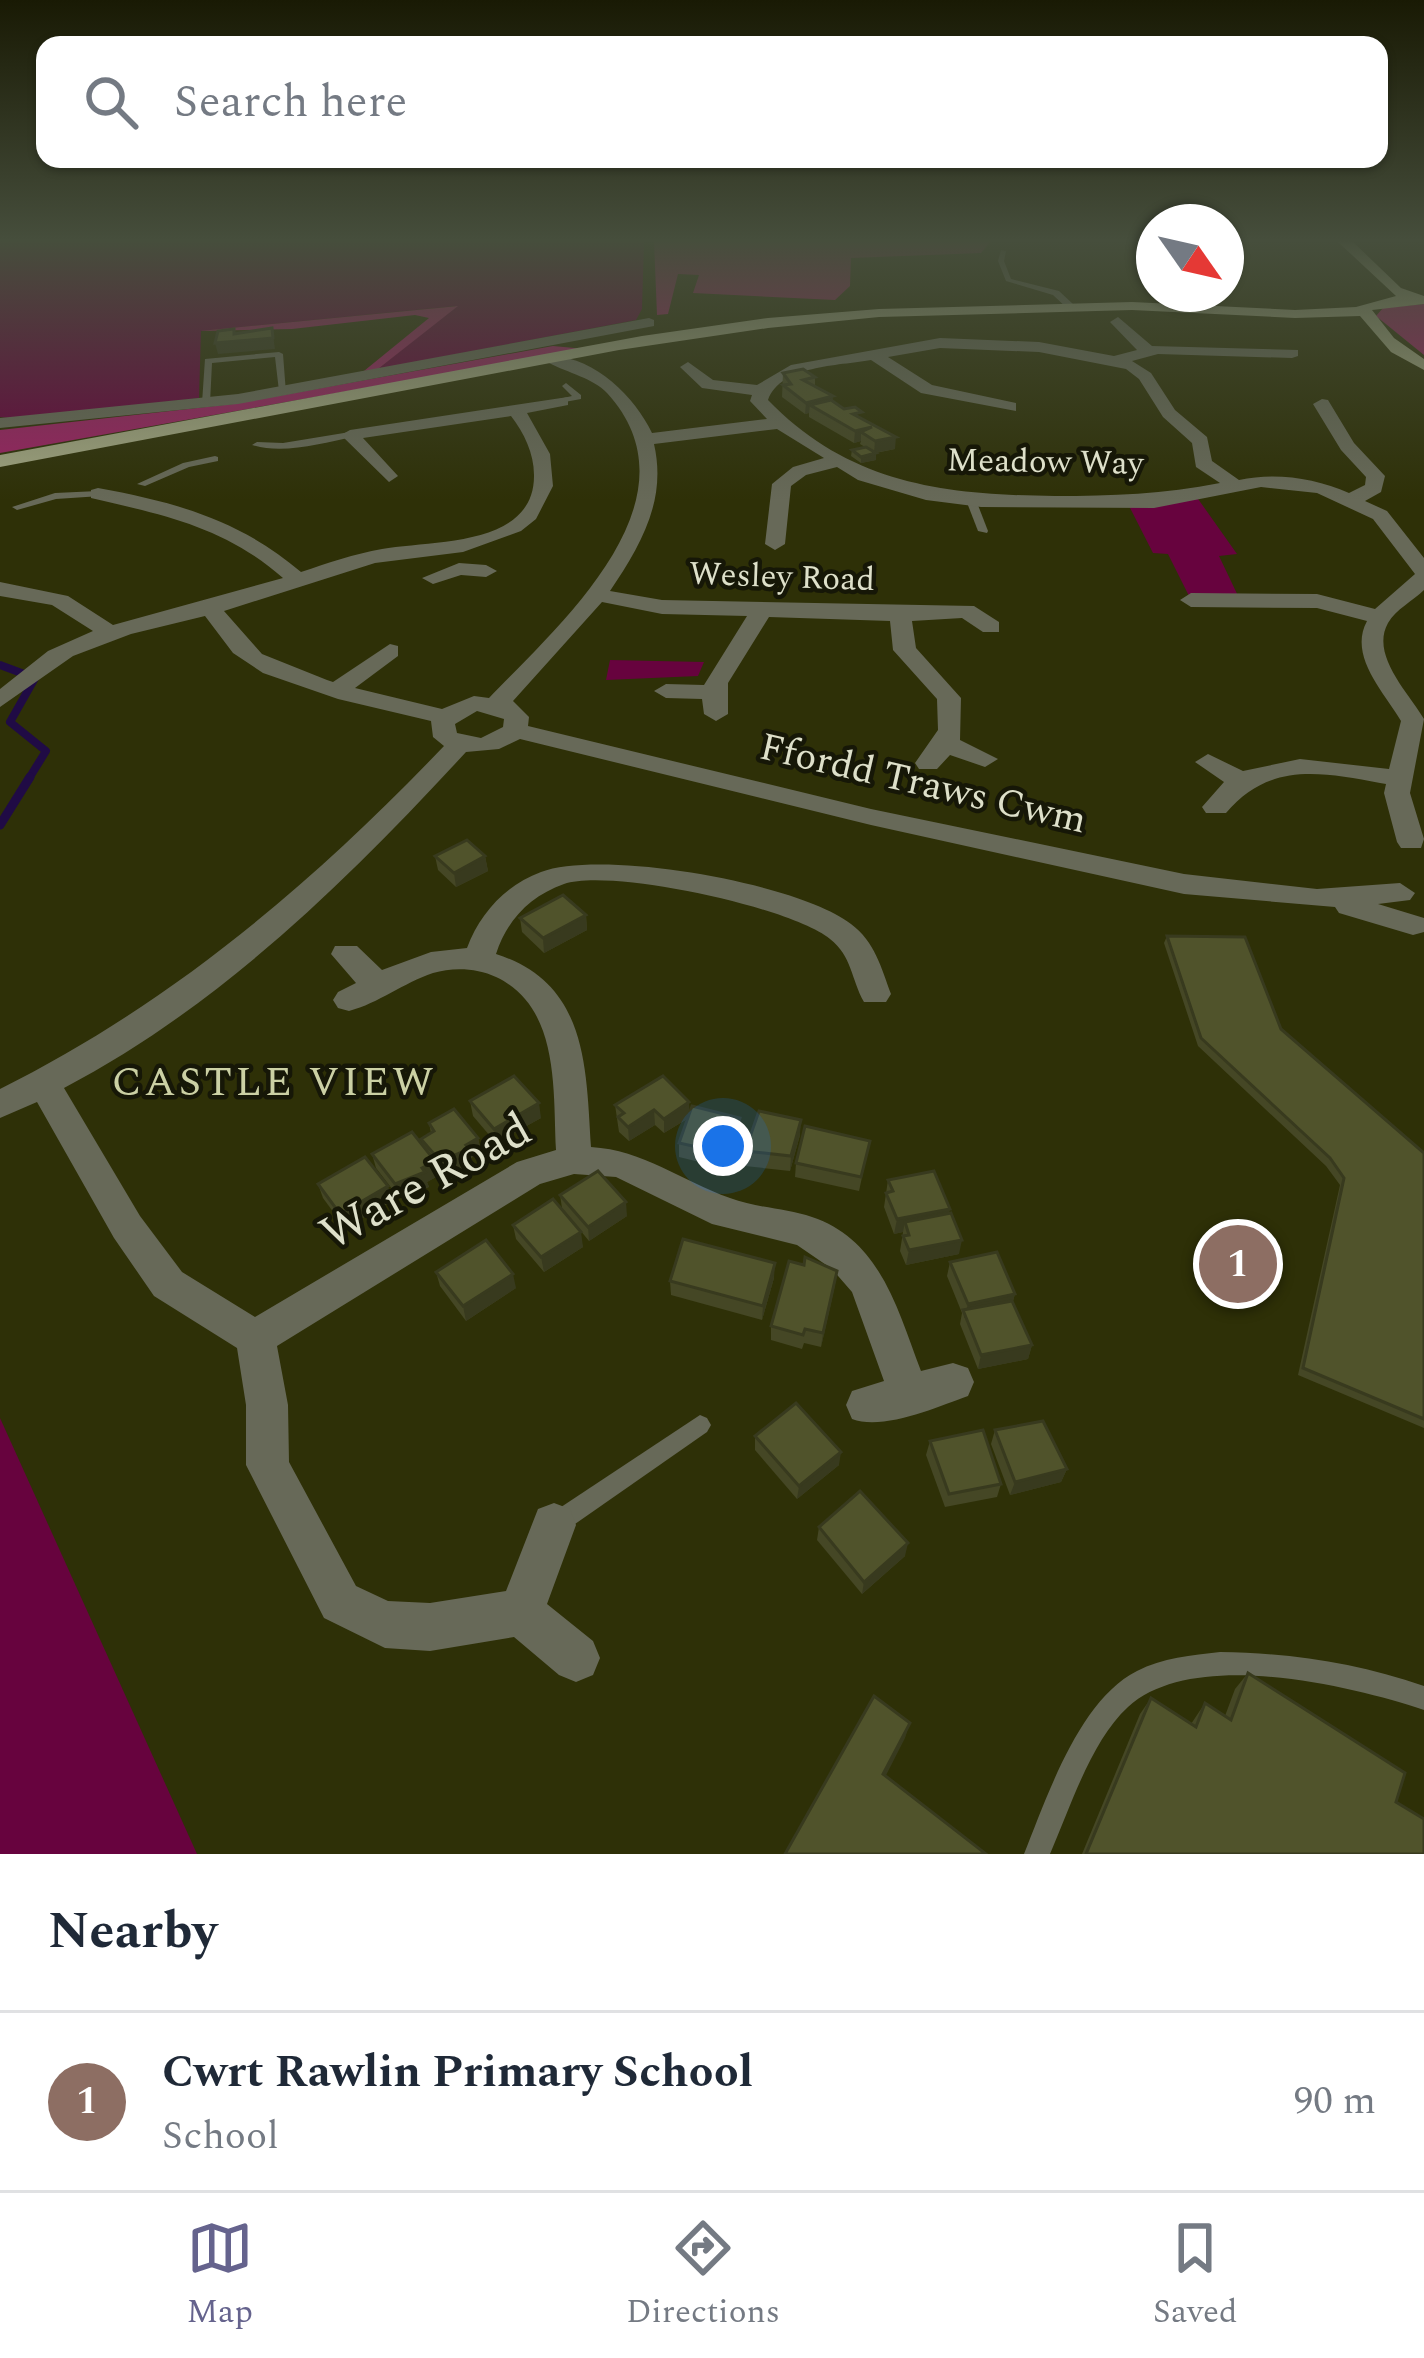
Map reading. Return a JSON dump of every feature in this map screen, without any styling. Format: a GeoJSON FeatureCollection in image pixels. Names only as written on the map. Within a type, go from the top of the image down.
{"type":"FeatureCollection","features":[{"type":"Feature","properties":{"kind":"main road"},"geometry":{"type":"LineString","coordinates":[[0,460],[625,346],[754,328]]}},
{"type":"Feature","properties":{"kind":"main road"},"geometry":{"type":"LineString","coordinates":[[1350,328],[1384,336],[1424,365]]}},
{"type":"Feature","properties":{"kind":"main road"},"geometry":{"type":"LineString","coordinates":[[1379,328],[1384,336]]}},
{"type":"Feature","properties":{"kind":"street"},"geometry":{"type":"LineString","coordinates":[[0,423],[206,403],[625,328]]}},
{"type":"Feature","properties":{"kind":"street"},"geometry":{"type":"LineString","coordinates":[[1123,328],[1147,350]]}},
{"type":"Feature","properties":{"kind":"street"},"geometry":{"type":"LineString","coordinates":[[1129,328],[1147,331]]}},
{"type":"Feature","properties":{"kind":"street"},"geometry":{"type":"LineString","coordinates":[[1252,334],[1267,353]]}},
{"type":"Feature","properties":{"kind":"street"},"geometry":{"type":"LineString","coordinates":[[688,367],[708,384],[761,391],[797,368],[967,343],[1039,347],[1116,360],[1145,376],[1169,413],[1201,441],[1203,463],[1233,484]]}},
{"type":"Feature","properties":{"kind":"street"},"geometry":{"type":"LineString","coordinates":[[1116,360],[1147,350],[1292,353]]}},
{"type":"Feature","properties":{"kind":"street"},"geometry":{"type":"LineString","coordinates":[[588,353],[602,374],[600,379]]}},
{"type":"Feature","properties":{"kind":"street"},"geometry":{"type":"LineString","coordinates":[[874,355],[927,389],[989,398],[1010,406]]}},
{"type":"Feature","properties":{"kind":"street"},"geometry":{"type":"LineString","coordinates":[[497,704],[597,595],[648,510],[652,471],[647,439],[628,406],[600,379],[555,359]]}},
{"type":"Feature","properties":{"kind":"street"},"geometry":{"type":"LineString","coordinates":[[761,391],[760,401],[780,423]]}},
{"type":"Feature","properties":{"kind":"street"},"geometry":{"type":"LineString","coordinates":[[350,435],[515,410],[564,394]]}},
{"type":"Feature","properties":{"kind":"street"},"geometry":{"type":"LineString","coordinates":[[1301,411],[1325,408],[1348,446],[1376,476],[1374,488],[1353,500]]}},
{"type":"Feature","properties":{"kind":"street"},"geometry":{"type":"LineString","coordinates":[[433,578],[454,559],[513,529],[531,512],[542,491],[544,459],[537,433],[515,410]]}},
{"type":"Feature","properties":{"kind":"street"},"geometry":{"type":"LineString","coordinates":[[647,439],[780,423]]}},
{"type":"Feature","properties":{"kind":"street","name":"Meadow Way"},"geometry":{"type":"LineString","coordinates":[[780,423],[837,461],[894,487],[971,500],[1154,502],[1186,499],[1233,484],[1287,483],[1353,500],[1380,514],[1423,579],[1380,617]]}},
{"type":"Feature","properties":{"kind":"street"},"geometry":{"type":"LineString","coordinates":[[350,435],[389,476]]}},
{"type":"Feature","properties":{"kind":"street"},"geometry":{"type":"LineString","coordinates":[[806,532],[776,537],[776,488],[793,471],[837,461]]}},
{"type":"Feature","properties":{"kind":"street"},"geometry":{"type":"LineString","coordinates":[[109,496],[142,484]]}},
{"type":"Feature","properties":{"kind":"street"},"geometry":{"type":"LineString","coordinates":[[109,496],[220,521],[260,545],[301,583]]}},
{"type":"Feature","properties":{"kind":"street"},"geometry":{"type":"LineString","coordinates":[[0,700],[65,651],[301,583],[373,557],[454,559],[486,571]]}},
{"type":"Feature","properties":{"kind":"street"},"geometry":{"type":"LineString","coordinates":[[0,589],[45,593],[71,602],[87,610],[110,635]]}},
{"type":"Feature","properties":{"kind":"street","name":"Wesley Road"},"geometry":{"type":"LineString","coordinates":[[597,595],[662,607],[900,614],[976,606],[991,628]]}},
{"type":"Feature","properties":{"kind":"street"},"geometry":{"type":"LineString","coordinates":[[1191,600],[1232,606],[1317,602],[1380,617],[1372,636],[1376,663],[1413,721],[1398,779],[1417,849],[1400,911],[1418,928]]}},
{"type":"Feature","properties":{"kind":"street"},"geometry":{"type":"LineString","coordinates":[[0,1105],[118,1044],[288,919],[453,730],[463,706],[497,704],[518,717],[515,730],[488,745],[453,730],[393,706],[255,659],[229,635],[211,608]]}},
{"type":"Feature","properties":{"kind":"street"},"geometry":{"type":"LineString","coordinates":[[666,691],[713,703],[720,670],[749,637],[761,608]]}},
{"type":"Feature","properties":{"kind":"street"},"geometry":{"type":"LineString","coordinates":[[900,614],[905,650],[950,698],[952,715],[937,754],[985,759]]}},
{"type":"Feature","properties":{"kind":"street"},"geometry":{"type":"LineString","coordinates":[[340,688],[391,651]]}},
{"type":"Feature","properties":{"kind":"street"},"geometry":{"type":"LineString","coordinates":[[1397,691],[1424,692]]}},
{"type":"Feature","properties":{"kind":"street","name":"Ffordd Traws Cwm"},"geometry":{"type":"LineString","coordinates":[[515,730],[1078,863],[1184,884],[1316,898],[1418,928]]}},
{"type":"Feature","properties":{"kind":"street"},"geometry":{"type":"LineString","coordinates":[[1208,762],[1242,781]]}},
{"type":"Feature","properties":{"kind":"street"},"geometry":{"type":"LineString","coordinates":[[1216,807],[1242,781],[1297,768],[1353,770],[1398,779]]}},
{"type":"Feature","properties":{"kind":"street"},"geometry":{"type":"LineString","coordinates":[[479,958],[486,933],[535,883],[567,871],[593,870],[752,897],[812,914],[859,950],[875,994]]}},
{"type":"Feature","properties":{"kind":"street","name":"Ffordd Traws Cwm"},"geometry":{"type":"LineString","coordinates":[[1316,898],[1410,888]]}},
{"type":"Feature","properties":{"kind":"street"},"geometry":{"type":"LineString","coordinates":[[346,954],[364,993],[439,960],[479,958],[519,976],[551,1006],[571,1091],[574,1160]]}},
{"type":"Feature","properties":{"kind":"street"},"geometry":{"type":"LineString","coordinates":[[44,1084],[127,1227],[168,1284],[255,1338],[267,1405],[268,1465],[340,1602],[385,1624],[413,1626],[521,1612],[576,1658]]}},
{"type":"Feature","properties":{"kind":"street","name":"Ware Road"},"geometry":{"type":"LineString","coordinates":[[255,1338],[530,1172],[574,1160],[620,1163],[714,1209],[807,1231],[827,1243],[868,1283],[909,1394]]}},
{"type":"Feature","properties":{"kind":"street"},"geometry":{"type":"LineString","coordinates":[[867,1405],[953,1382]]}},
{"type":"Feature","properties":{"kind":"street"},"geometry":{"type":"LineString","coordinates":[[521,1612],[554,1525]]}},
{"type":"Feature","properties":{"kind":"lane"},"geometry":{"type":"LineString","coordinates":[[206,403],[208,361],[219,356],[279,353],[283,391]]}},
{"type":"Feature","properties":{"kind":"lane"},"geometry":{"type":"LineString","coordinates":[[257,445],[283,446],[350,435]]}},
{"type":"Feature","properties":{"kind":"lane"},"geometry":{"type":"LineString","coordinates":[[142,484],[214,459]]}},
{"type":"Feature","properties":{"kind":"lane"},"geometry":{"type":"LineString","coordinates":[[17,507],[55,496],[109,496]]}},
{"type":"Feature","properties":{"kind":"lane"},"geometry":{"type":"LineString","coordinates":[[971,500],[983,531]]}},
{"type":"Feature","properties":{"kind":"lane"},"geometry":{"type":"LineString","coordinates":[[554,1525],[700,1425]]}},
{"type":"Feature","properties":{"kind":"lane"},"geometry":{"type":"LineString","coordinates":[[1037,1854],[1079,1761],[1119,1697],[1161,1671],[1278,1663],[1378,1680],[1424,1698]]}},
{"type":"Feature","properties":{"kind":"shaded area"},"geometry":{"type":"Polygon","coordinates":[[[0,328],[236,328],[201,331],[199,398],[0,417],[0,328]]]}},
{"type":"Feature","properties":{"kind":"shaded area"},"geometry":{"type":"Polygon","coordinates":[[[236,328],[305,328],[292,329],[200,331],[236,328]]]}},
{"type":"Feature","properties":{"kind":"shaded area"},"geometry":{"type":"Polygon","coordinates":[[[417,328],[431,328],[378,369],[364,371],[417,328]]]}},
{"type":"Feature","properties":{"kind":"shaded area"},"geometry":{"type":"Polygon","coordinates":[[[429,328],[596,328],[378,369],[429,328]]]}},
{"type":"Feature","properties":{"kind":"shaded area"},"geometry":{"type":"Polygon","coordinates":[[[1390,328],[1424,328],[1424,355],[1390,328]]]}},
{"type":"Feature","properties":{"kind":"shaded area"},"geometry":{"type":"Polygon","coordinates":[[[553,346],[585,349],[0,453],[0,430],[233,404],[553,346]]]}},
{"type":"Feature","properties":{"kind":"shaded area"},"geometry":{"type":"Polygon","coordinates":[[[1196,496],[1237,554],[1219,556],[1240,600],[1191,600],[1168,554],[1153,553],[1127,502],[1196,496]]]}},
{"type":"Feature","properties":{"kind":"shaded area"},"geometry":{"type":"Polygon","coordinates":[[[610,660],[704,662],[698,676],[606,680],[610,660]]]}},
{"type":"Feature","properties":{"kind":"shaded area"},"geometry":{"type":"Polygon","coordinates":[[[0,1418],[197,1854],[0,1854],[0,1418]]]}},
{"type":"Feature","properties":{"kind":"building"},"geometry":{"type":"Polygon","coordinates":[[[272,328],[273,338],[215,343],[218,331],[234,329],[234,334],[272,328]]]}},
{"type":"Feature","properties":{"kind":"building"},"geometry":{"type":"Polygon","coordinates":[[[803,369],[815,377],[803,380],[833,396],[806,403],[783,385],[791,384],[783,373],[803,369]]]}},
{"type":"Feature","properties":{"kind":"building"},"geometry":{"type":"Polygon","coordinates":[[[831,400],[844,409],[855,407],[862,412],[853,414],[896,437],[875,441],[861,432],[872,427],[855,431],[810,405],[831,400]]]}},
{"type":"Feature","properties":{"kind":"building"},"geometry":{"type":"Polygon","coordinates":[[[866,447],[876,453],[861,457],[852,450],[866,447]]]}},
{"type":"Feature","properties":{"kind":"building"},"geometry":{"type":"Polygon","coordinates":[[[467,840],[485,856],[454,873],[435,856],[467,840]]]}},
{"type":"Feature","properties":{"kind":"building"},"geometry":{"type":"Polygon","coordinates":[[[563,895],[586,915],[543,938],[520,918],[563,895]]]}},
{"type":"Feature","properties":{"kind":"building"},"geometry":{"type":"Polygon","coordinates":[[[1167,936],[1245,937],[1281,1029],[1424,1153],[1424,1419],[1303,1368],[1344,1178],[1330,1158],[1201,1038],[1167,936]]]}},
{"type":"Feature","properties":{"kind":"building"},"geometry":{"type":"Polygon","coordinates":[[[514,1076],[539,1103],[494,1129],[470,1101],[514,1076]]]}},
{"type":"Feature","properties":{"kind":"building"},"geometry":{"type":"Polygon","coordinates":[[[663,1076],[689,1102],[664,1119],[654,1110],[628,1127],[618,1117],[624,1113],[615,1105],[663,1076]]]}},
{"type":"Feature","properties":{"kind":"building"},"geometry":{"type":"Polygon","coordinates":[[[692,1106],[740,1118],[728,1154],[679,1143],[692,1106]]]}},
{"type":"Feature","properties":{"kind":"building"},"geometry":{"type":"Polygon","coordinates":[[[454,1109],[478,1138],[466,1145],[470,1149],[440,1161],[421,1139],[434,1131],[429,1123],[454,1109]]]}},
{"type":"Feature","properties":{"kind":"building"},"geometry":{"type":"Polygon","coordinates":[[[759,1111],[801,1120],[791,1156],[745,1151],[759,1111]]]}},
{"type":"Feature","properties":{"kind":"building"},"geometry":{"type":"Polygon","coordinates":[[[805,1126],[870,1141],[861,1177],[796,1163],[805,1126]]]}},
{"type":"Feature","properties":{"kind":"building"},"geometry":{"type":"Polygon","coordinates":[[[412,1132],[435,1161],[422,1168],[425,1172],[395,1184],[372,1154],[412,1132]]]}},
{"type":"Feature","properties":{"kind":"building"},"geometry":{"type":"Polygon","coordinates":[[[365,1157],[388,1186],[340,1214],[318,1184],[365,1157]]]}},
{"type":"Feature","properties":{"kind":"building"},"geometry":{"type":"Polygon","coordinates":[[[598,1171],[626,1202],[588,1227],[560,1195],[598,1171]]]}},
{"type":"Feature","properties":{"kind":"building"},"geometry":{"type":"Polygon","coordinates":[[[934,1171],[950,1209],[897,1219],[886,1193],[893,1191],[888,1180],[934,1171]]]}},
{"type":"Feature","properties":{"kind":"building"},"geometry":{"type":"Polygon","coordinates":[[[553,1199],[581,1232],[541,1257],[513,1225],[553,1199]]]}},
{"type":"Feature","properties":{"kind":"building"},"geometry":{"type":"Polygon","coordinates":[[[951,1213],[962,1240],[909,1250],[903,1236],[909,1235],[905,1222],[951,1213]]]}},
{"type":"Feature","properties":{"kind":"building"},"geometry":{"type":"Polygon","coordinates":[[[683,1239],[775,1263],[763,1306],[670,1281],[683,1239]]]}},
{"type":"Feature","properties":{"kind":"building"},"geometry":{"type":"Polygon","coordinates":[[[486,1240],[513,1274],[463,1306],[436,1272],[486,1240]]]}},
{"type":"Feature","properties":{"kind":"building"},"geometry":{"type":"Polygon","coordinates":[[[997,1252],[1015,1294],[968,1304],[950,1262],[997,1252]]]}},
{"type":"Feature","properties":{"kind":"building"},"geometry":{"type":"Polygon","coordinates":[[[805,1257],[837,1271],[823,1333],[805,1329],[803,1335],[771,1326],[789,1261],[804,1265],[805,1257]]]}},
{"type":"Feature","properties":{"kind":"building"},"geometry":{"type":"Polygon","coordinates":[[[1012,1301],[1032,1345],[981,1355],[963,1310],[1012,1301]]]}},
{"type":"Feature","properties":{"kind":"building"},"geometry":{"type":"Polygon","coordinates":[[[796,1403],[841,1452],[799,1486],[755,1436],[796,1403]]]}},
{"type":"Feature","properties":{"kind":"building"},"geometry":{"type":"Polygon","coordinates":[[[1043,1421],[1067,1469],[1015,1482],[995,1430],[1043,1421]]]}},
{"type":"Feature","properties":{"kind":"building"},"geometry":{"type":"Polygon","coordinates":[[[983,1430],[1001,1484],[949,1494],[930,1441],[983,1430]]]}},
{"type":"Feature","properties":{"kind":"building"},"geometry":{"type":"Polygon","coordinates":[[[860,1491],[908,1543],[864,1582],[819,1527],[860,1491]]]}},
{"type":"Feature","properties":{"kind":"building"},"geometry":{"type":"Polygon","coordinates":[[[1248,1673],[1405,1773],[1396,1802],[1424,1819],[1424,1854],[1086,1854],[1151,1698],[1196,1727],[1205,1703],[1231,1720],[1248,1673]]]}},
{"type":"Feature","properties":{"kind":"building"},"geometry":{"type":"Polygon","coordinates":[[[874,1696],[910,1723],[883,1774],[986,1854],[785,1854],[874,1696]]]}},
{"type":"Feature","properties":{"kind":"waterway"},"geometry":{"type":"LineString","coordinates":[[0,665],[35,678],[10,722],[46,751],[28,780]]}},
{"type":"Feature","properties":{"kind":"waterway"},"geometry":{"type":"LineString","coordinates":[[0,825],[30,777]]}},
{"type":"Feature","properties":{"kind":"place","name":"Cwrt Rawlin Primary School"},"geometry":{"type":"Point","coordinates":[1238,1264]}},
{"type":"Feature","properties":{"kind":"district","name":"CASTLE VIEW"},"geometry":{"type":"Point","coordinates":[274,1082]}}]}
